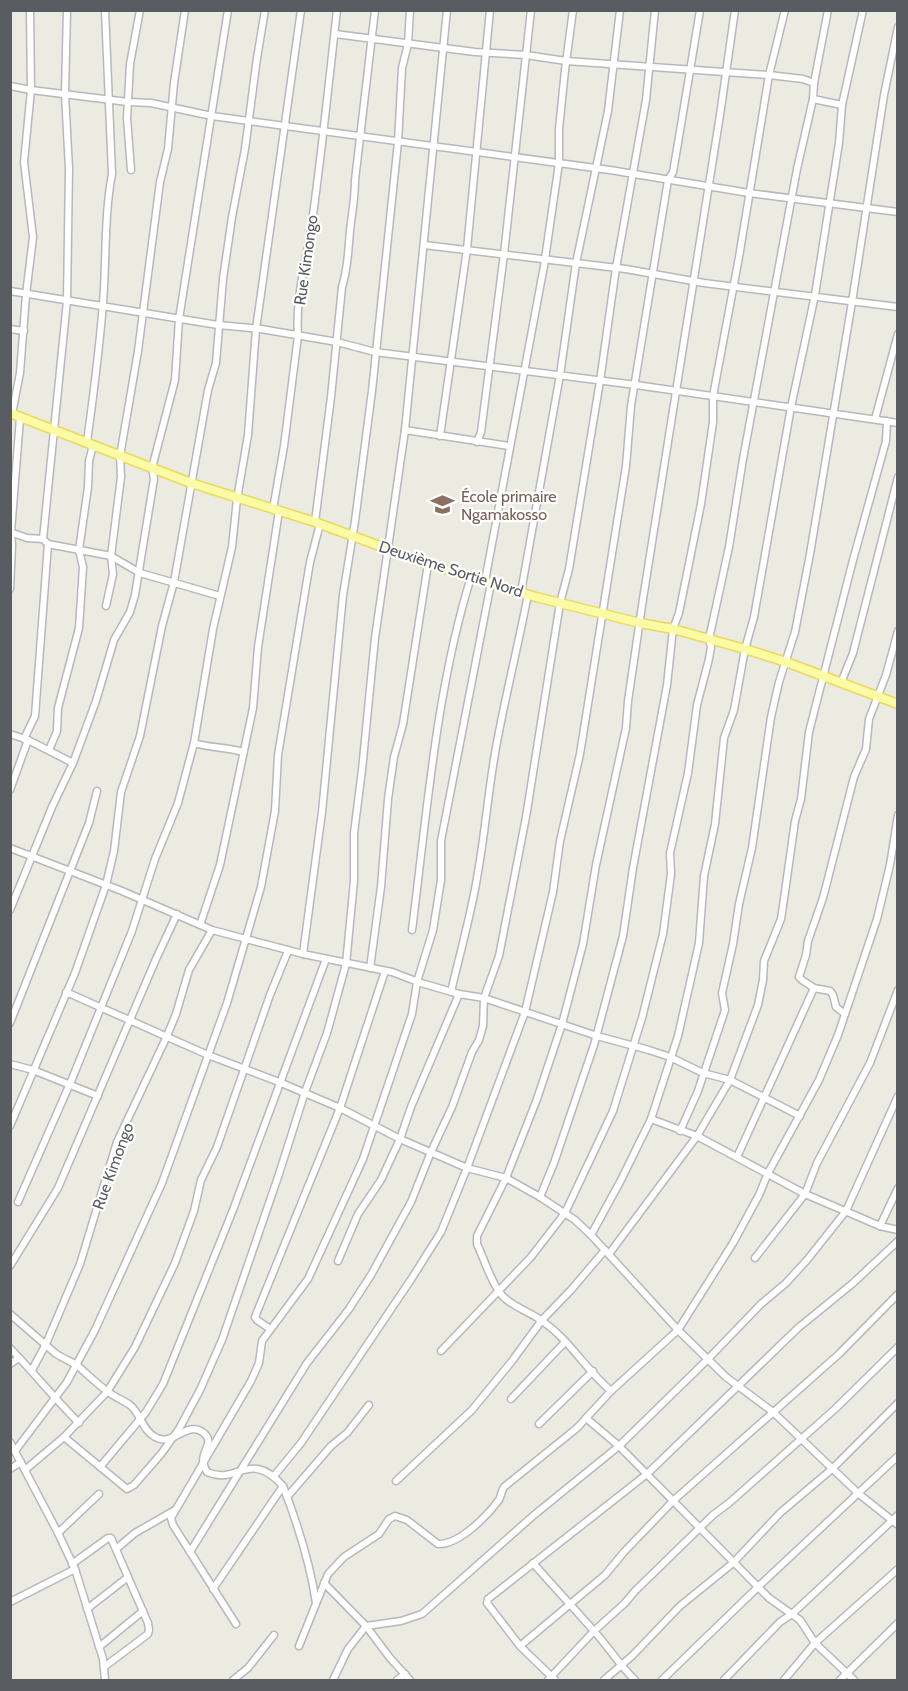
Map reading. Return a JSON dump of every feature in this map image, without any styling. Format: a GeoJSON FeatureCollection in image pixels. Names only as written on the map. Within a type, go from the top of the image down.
{"type":"FeatureCollection","features":[{"type":"Feature","properties":{"kind":"main road","name":"Deuxième Sortie Nord"},"geometry":{"type":"LineString","coordinates":[[14,415],[191,483],[318,523],[428,564],[560,603],[674,629],[744,649],[786,662],[897,704]]}},
{"type":"Feature","properties":{"kind":"street"},"geometry":{"type":"LineString","coordinates":[[10,589],[14,415],[33,237],[24,162],[31,90],[30,10]]}},
{"type":"Feature","properties":{"kind":"street"},"geometry":{"type":"LineString","coordinates":[[10,790],[35,716],[54,430],[67,301],[69,169],[65,94],[67,10]]}},
{"type":"Feature","properties":{"kind":"street"},"geometry":{"type":"LineString","coordinates":[[49,750],[57,731],[58,708],[79,628],[83,567],[79,550],[88,487],[103,307],[108,226],[107,198],[112,174],[105,10]]}},
{"type":"Feature","properties":{"kind":"street"},"geometry":{"type":"LineString","coordinates":[[131,170],[128,102],[130,64],[140,10]]}},
{"type":"Feature","properties":{"kind":"street"},"geometry":{"type":"LineString","coordinates":[[106,606],[113,574],[111,556],[121,477],[120,456],[143,314],[185,10]]}},
{"type":"Feature","properties":{"kind":"street"},"geometry":{"type":"LineString","coordinates":[[10,910],[52,807],[74,763],[114,640],[130,612],[140,573],[154,479],[152,468],[175,380],[179,319],[228,10]]}},
{"type":"Feature","properties":{"kind":"street"},"geometry":{"type":"LineString","coordinates":[[10,1126],[66,992],[106,885],[114,851],[121,792],[140,736],[162,626],[174,582],[208,390],[216,363],[218,325],[232,217],[265,10]]}},
{"type":"Feature","properties":{"kind":"street"},"geometry":{"type":"LineString","coordinates":[[18,1202],[69,1086],[132,931],[141,900],[178,803],[194,743],[213,629],[232,548],[237,499],[248,435],[256,329],[301,10]]}},
{"type":"Feature","properties":{"kind":"street","name":"Rue Kimongo"},"geometry":{"type":"LineString","coordinates":[[200,925],[220,865],[253,708],[258,647],[298,336],[297,324],[304,266],[310,239],[324,131],[337,10]]}},
{"type":"Feature","properties":{"kind":"street"},"geometry":{"type":"LineString","coordinates":[[15,1451],[55,1399],[76,1365],[121,1275],[162,1183],[227,1003],[261,887],[275,811],[278,755],[318,523],[342,287],[347,271],[375,10]]}},
{"type":"Feature","properties":{"kind":"street"},"geometry":{"type":"LineString","coordinates":[[303,954],[325,789],[343,595],[369,414],[398,142],[402,68],[408,44],[410,10]]}},
{"type":"Feature","properties":{"kind":"street"},"geometry":{"type":"LineString","coordinates":[[64,1437],[127,1489],[134,1485],[171,1440],[200,1390],[222,1340],[327,1033],[346,963],[354,882],[354,833],[363,770],[375,638],[405,430],[447,10]]}},
{"type":"Feature","properties":{"kind":"street"},"geometry":{"type":"LineString","coordinates":[[440,436],[467,249],[490,10]]}},
{"type":"Feature","properties":{"kind":"street"},"geometry":{"type":"LineString","coordinates":[[477,442],[481,432],[490,367],[531,10]]}},
{"type":"Feature","properties":{"kind":"street"},"geometry":{"type":"LineString","coordinates":[[236,1624],[171,1522],[251,1381],[259,1363],[262,1341],[309,1279],[318,1262],[363,1158],[412,1014],[417,982],[433,930],[441,880],[443,830],[488,582],[509,446],[545,259],[559,163],[559,129],[573,10]]}},
{"type":"Feature","properties":{"kind":"street"},"geometry":{"type":"LineString","coordinates":[[451,992],[478,872],[488,791],[513,660],[519,643],[524,593],[576,263],[608,111],[620,10]]}},
{"type":"Feature","properties":{"kind":"street"},"geometry":{"type":"LineString","coordinates":[[190,1552],[307,1363],[349,1309],[371,1275],[411,1202],[452,1107],[472,1052],[479,1040],[483,1026],[484,998],[499,956],[526,817],[560,603],[569,569],[616,268],[646,100],[656,10]]}},
{"type":"Feature","properties":{"kind":"street"},"geometry":{"type":"LineString","coordinates":[[274,1476],[301,1443],[441,1232],[525,1012],[548,913],[560,841],[580,754],[626,466],[631,406],[699,10]]}},
{"type":"Feature","properties":{"kind":"street"},"geometry":{"type":"LineString","coordinates":[[611,1391],[542,1320],[513,1304],[498,1292],[477,1244],[477,1236],[506,1178],[537,1099],[562,1024],[583,944],[596,865],[626,728],[628,701],[735,10]]}},
{"type":"Feature","properties":{"kind":"street"},"geometry":{"type":"LineString","coordinates":[[540,1197],[555,1163],[597,1036],[623,936],[633,867],[667,685],[674,629],[701,504],[713,422],[713,396],[769,75],[785,10]]}},
{"type":"Feature","properties":{"kind":"street"},"geometry":{"type":"LineString","coordinates":[[441,1351],[531,1257],[565,1213],[613,1112],[642,1018],[663,934],[671,874],[670,853],[688,774],[697,705],[711,647],[709,639],[729,547],[774,291],[813,99],[828,10]]}},
{"type":"Feature","properties":{"kind":"street"},"geometry":{"type":"LineString","coordinates":[[591,1235],[651,1119],[678,1036],[699,943],[704,876],[715,824],[724,738],[734,710],[744,649],[754,617],[792,407],[815,296],[839,143],[842,105],[851,73],[863,10]]}},
{"type":"Feature","properties":{"kind":"street"},"geometry":{"type":"LineString","coordinates":[[680,1131],[698,1091],[725,1010],[722,993],[733,944],[738,904],[752,848],[771,717],[779,682],[795,632],[810,554],[897,27]]}},
{"type":"Feature","properties":{"kind":"street"},"geometry":{"type":"LineString","coordinates":[[334,34],[443,49],[566,61],[769,75],[803,79],[814,83]]}},
{"type":"Feature","properties":{"kind":"street"},"geometry":{"type":"LineString","coordinates":[[10,86],[151,103],[212,116],[897,212]]}},
{"type":"Feature","properties":{"kind":"street"},"geometry":{"type":"LineString","coordinates":[[813,99],[842,105]]}},
{"type":"Feature","properties":{"kind":"street"},"geometry":{"type":"LineString","coordinates":[[424,244],[897,307]]}},
{"type":"Feature","properties":{"kind":"street"},"geometry":{"type":"LineString","coordinates":[[10,291],[143,314],[337,342],[375,352],[560,375],[897,423]]}},
{"type":"Feature","properties":{"kind":"street"},"geometry":{"type":"LineString","coordinates":[[10,329],[24,331]]}},
{"type":"Feature","properties":{"kind":"street"},"geometry":{"type":"LineString","coordinates":[[875,419],[897,334]]}},
{"type":"Feature","properties":{"kind":"street"},"geometry":{"type":"LineString","coordinates":[[396,1482],[472,1410],[542,1320],[607,1252],[698,1136],[730,1080],[758,1005],[764,961],[781,918],[795,821],[801,799],[809,732],[852,560],[886,441],[887,421]]}},
{"type":"Feature","properties":{"kind":"street"},"geometry":{"type":"LineString","coordinates":[[405,430],[509,446]]}},
{"type":"Feature","properties":{"kind":"street"},"geometry":{"type":"LineString","coordinates":[[841,682],[853,653],[897,477]]}},
{"type":"Feature","properties":{"kind":"street"},"geometry":{"type":"LineString","coordinates":[[11,532],[27,538],[111,556],[140,573],[220,596]]}},
{"type":"Feature","properties":{"kind":"street"},"geometry":{"type":"LineString","coordinates":[[370,968],[394,757],[403,724],[428,564]]}},
{"type":"Feature","properties":{"kind":"street"},"geometry":{"type":"LineString","coordinates":[[412,930],[428,797],[440,723],[450,664],[471,577]]}},
{"type":"Feature","properties":{"kind":"street"},"geometry":{"type":"LineString","coordinates":[[845,1014],[836,1007],[830,991],[814,988],[800,977],[854,777],[866,749],[869,719],[886,675],[897,632]]}},
{"type":"Feature","properties":{"kind":"street"},"geometry":{"type":"LineString","coordinates":[[10,734],[26,739],[74,763]]}},
{"type":"Feature","properties":{"kind":"street"},"geometry":{"type":"LineString","coordinates":[[194,743],[209,748],[226,747],[243,752]]}},
{"type":"Feature","properties":{"kind":"street"},"geometry":{"type":"LineString","coordinates":[[10,1023],[88,823],[97,791]]}},
{"type":"Feature","properties":{"kind":"street"},"geometry":{"type":"LineString","coordinates":[[299,1647],[324,1583],[333,1567],[379,1534],[389,1519],[395,1516],[407,1520],[438,1544],[445,1544],[458,1538],[477,1525],[500,1498],[504,1487],[577,1428],[611,1391],[678,1330],[733,1243],[819,1080],[845,1014],[877,920],[890,865],[897,815]]}},
{"type":"Feature","properties":{"kind":"street"},"geometry":{"type":"LineString","coordinates":[[10,848],[106,885],[212,930],[288,951],[385,970],[417,982],[459,994],[484,998],[597,1036],[670,1057],[703,1073],[730,1080],[800,1116]]}},
{"type":"Feature","properties":{"kind":"street"},"geometry":{"type":"LineString","coordinates":[[10,1266],[58,1188],[177,914]]}},
{"type":"Feature","properties":{"kind":"street","name":"Rue Kimongo"},"geometry":{"type":"LineString","coordinates":[[32,1370],[46,1344],[80,1264],[117,1142],[167,1036],[189,970],[212,930]]}},
{"type":"Feature","properties":{"kind":"street"},"geometry":{"type":"LineString","coordinates":[[25,1470],[64,1437],[107,1392],[135,1347],[175,1263],[194,1211],[201,1180],[217,1147],[288,951]]}},
{"type":"Feature","properties":{"kind":"street"},"geometry":{"type":"LineString","coordinates":[[100,1467],[146,1412],[164,1384],[233,1210],[326,959]]}},
{"type":"Feature","properties":{"kind":"street"},"geometry":{"type":"LineString","coordinates":[[270,1329],[255,1317],[340,1108],[385,970]]}},
{"type":"Feature","properties":{"kind":"street"},"geometry":{"type":"LineString","coordinates":[[737,1157],[814,988]]}},
{"type":"Feature","properties":{"kind":"street"},"geometry":{"type":"LineString","coordinates":[[754,1258],[805,1194],[817,1163],[870,1063],[897,990]]}},
{"type":"Feature","properties":{"kind":"street"},"geometry":{"type":"LineString","coordinates":[[66,992],[208,1055],[305,1092],[400,1139],[467,1168],[506,1178],[565,1213],[591,1235],[708,1360],[737,1386],[773,1412],[859,1494],[895,1523]]}},
{"type":"Feature","properties":{"kind":"street"},"geometry":{"type":"LineString","coordinates":[[338,1261],[358,1214],[381,1180],[400,1139],[411,1107],[459,994]]}},
{"type":"Feature","properties":{"kind":"street"},"geometry":{"type":"LineString","coordinates":[[10,1064],[33,1070],[98,1096]]}},
{"type":"Feature","properties":{"kind":"street"},"geometry":{"type":"LineString","coordinates":[[333,1680],[348,1649],[366,1626],[401,1621],[422,1614],[534,1515],[619,1446],[708,1360],[761,1304],[786,1283],[846,1211],[897,1096]]}},
{"type":"Feature","properties":{"kind":"street"},"geometry":{"type":"LineString","coordinates":[[651,1119],[698,1136],[805,1194],[880,1226],[897,1230]]}},
{"type":"Feature","properties":{"kind":"street"},"geometry":{"type":"LineString","coordinates":[[880,1226],[897,1188]]}},
{"type":"Feature","properties":{"kind":"street"},"geometry":{"type":"LineString","coordinates":[[897,1241],[852,1284],[798,1328],[647,1474],[490,1596],[487,1603],[520,1646],[552,1679],[594,1631],[713,1515],[801,1439],[897,1347]]}},
{"type":"Feature","properties":{"kind":"street"},"geometry":{"type":"LineString","coordinates":[[520,1646],[605,1575],[674,1500],[839,1354],[897,1294]]}},
{"type":"Feature","properties":{"kind":"street"},"geometry":{"type":"LineString","coordinates":[[10,1314],[56,1354],[76,1365],[107,1392],[133,1407],[147,1431],[159,1440],[171,1440],[184,1431],[194,1430],[203,1433],[207,1437],[208,1444],[202,1464],[207,1472],[213,1475],[232,1474],[243,1469],[258,1469],[274,1476],[283,1486],[301,1533],[316,1605]]}},
{"type":"Feature","properties":{"kind":"street"},"geometry":{"type":"LineString","coordinates":[[511,1399],[565,1342]]}},
{"type":"Feature","properties":{"kind":"street"},"geometry":{"type":"LineString","coordinates":[[10,1348],[32,1370],[55,1399],[79,1422]]}},
{"type":"Feature","properties":{"kind":"street"},"geometry":{"type":"LineString","coordinates":[[10,1364],[20,1358]]}},
{"type":"Feature","properties":{"kind":"street"},"geometry":{"type":"LineString","coordinates":[[539,1424],[592,1371]]}},
{"type":"Feature","properties":{"kind":"street"},"geometry":{"type":"LineString","coordinates":[[604,1680],[621,1666],[680,1606],[733,1563],[780,1513],[832,1469],[897,1403]]}},
{"type":"Feature","properties":{"kind":"street"},"geometry":{"type":"LineString","coordinates":[[287,1497],[331,1446],[347,1433],[369,1405]]}},
{"type":"Feature","properties":{"kind":"street"},"geometry":{"type":"LineString","coordinates":[[586,1418],[619,1446],[777,1605],[805,1624],[815,1643],[854,1680]]}},
{"type":"Feature","properties":{"kind":"street"},"geometry":{"type":"LineString","coordinates":[[10,1442],[58,1533],[73,1567],[99,1647],[105,1680]]}},
{"type":"Feature","properties":{"kind":"street"},"geometry":{"type":"LineString","coordinates":[[662,1680],[897,1456]]}},
{"type":"Feature","properties":{"kind":"street"},"geometry":{"type":"LineString","coordinates":[[10,1469],[21,1462]]}},
{"type":"Feature","properties":{"kind":"street"},"geometry":{"type":"LineString","coordinates":[[213,1589],[283,1486]]}},
{"type":"Feature","properties":{"kind":"street"},"geometry":{"type":"LineString","coordinates":[[58,1533],[99,1494]]}},
{"type":"Feature","properties":{"kind":"street"},"geometry":{"type":"LineString","coordinates":[[116,1549],[135,1533],[176,1510]]}},
{"type":"Feature","properties":{"kind":"street"},"geometry":{"type":"LineString","coordinates":[[724,1680],[780,1622],[895,1523],[897,1515]]}},
{"type":"Feature","properties":{"kind":"street"},"geometry":{"type":"LineString","coordinates":[[10,1602],[73,1567],[108,1538],[111,1538],[149,1627],[148,1634],[104,1667]]}},
{"type":"Feature","properties":{"kind":"street"},"geometry":{"type":"LineString","coordinates":[[533,1563],[635,1680]]}},
{"type":"Feature","properties":{"kind":"street"},"geometry":{"type":"LineString","coordinates":[[784,1680],[815,1643],[897,1569]]}},
{"type":"Feature","properties":{"kind":"street"},"geometry":{"type":"LineString","coordinates":[[87,1609],[128,1577]]}},
{"type":"Feature","properties":{"kind":"street"},"geometry":{"type":"LineString","coordinates":[[324,1583],[366,1626],[410,1680]]}},
{"type":"Feature","properties":{"kind":"street"},"geometry":{"type":"LineString","coordinates":[[99,1647],[143,1611]]}},
{"type":"Feature","properties":{"kind":"street"},"geometry":{"type":"LineString","coordinates":[[840,1680],[897,1623]]}},
{"type":"Feature","properties":{"kind":"street"},"geometry":{"type":"LineString","coordinates":[[233,1680],[248,1668],[274,1635]]}},
{"type":"Feature","properties":{"kind":"street"},"geometry":{"type":"LineString","coordinates":[[397,1680],[405,1674]]}},
{"type":"Feature","properties":{"kind":"place","name":"École primaire Ngamakosso"},"geometry":{"type":"Point","coordinates":[443,505]}}]}
